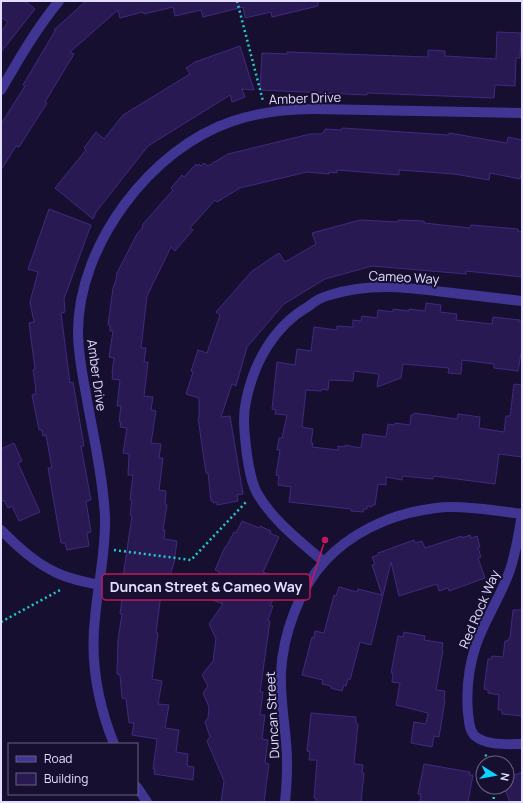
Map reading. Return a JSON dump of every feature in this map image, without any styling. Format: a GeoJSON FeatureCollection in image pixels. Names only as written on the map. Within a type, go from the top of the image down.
{"type":"FeatureCollection","features":[{"type":"Feature","properties":{"kind":"street"},"geometry":{"type":"LineString","coordinates":[[1,90],[28,43],[44,19],[59,1]]}},
{"type":"Feature","properties":{"kind":"street","name":"Amber Drive"},"geometry":{"type":"LineString","coordinates":[[114,743],[106,726],[99,700],[95,672],[93,644],[105,525],[104,496],[79,358],[78,331],[80,312],[87,279],[110,225],[126,201],[163,161],[186,144],[231,121],[288,109],[522,113]]}},
{"type":"Feature","properties":{"kind":"street","name":"Cameo Way"},"geometry":{"type":"LineString","coordinates":[[324,562],[292,535],[275,518],[256,492],[250,472],[244,423],[246,402],[258,362],[265,348],[296,314],[318,300],[328,295],[358,289],[379,286],[522,301]]}},
{"type":"Feature","properties":{"kind":"street","name":"Duncan Street"},"geometry":{"type":"LineString","coordinates":[[285,802],[287,762],[281,697],[281,672],[284,646],[299,601],[309,583],[324,562],[340,547],[356,536],[395,517],[413,512],[446,506],[478,508],[522,514]]}},
{"type":"Feature","properties":{"kind":"street","name":"Red Rock Way"},"geometry":{"type":"LineString","coordinates":[[522,514],[516,550],[510,570],[476,644],[468,679],[468,708],[472,733],[476,737],[488,742],[522,744]]}},
{"type":"Feature","properties":{"kind":"street"},"geometry":{"type":"LineString","coordinates":[[1,530],[34,560],[55,573],[100,585]]}},
{"type":"Feature","properties":{"kind":"street"},"geometry":{"type":"LineString","coordinates":[[138,788],[147,802]]}},
{"type":"Feature","properties":{"kind":"path"},"geometry":{"type":"LineString","coordinates":[[237,1],[265,113]]}},
{"type":"Feature","properties":{"kind":"path"},"geometry":{"type":"LineString","coordinates":[[103,549],[191,560],[256,492]]}},
{"type":"Feature","properties":{"kind":"path"},"geometry":{"type":"LineString","coordinates":[[1,622],[78,580]]}},
{"type":"Feature","properties":{"kind":"building"},"geometry":{"type":"Polygon","coordinates":[[[1,1],[25,1],[35,9],[1,52],[1,32],[8,22],[1,17],[1,1]]]}},
{"type":"Feature","properties":{"kind":"building"},"geometry":{"type":"Polygon","coordinates":[[[86,1],[318,1],[318,6],[272,17],[271,12],[245,18],[243,7],[203,17],[201,10],[175,16],[173,7],[144,14],[143,12],[120,18],[118,10],[70,52],[74,54],[45,102],[47,103],[19,147],[16,146],[1,170],[1,124],[25,86],[23,85],[55,31],[54,30],[86,1]]]}},
{"type":"Feature","properties":{"kind":"building"},"geometry":{"type":"Polygon","coordinates":[[[497,32],[521,33],[520,58],[516,58],[515,86],[495,85],[494,98],[367,93],[367,95],[260,90],[262,53],[287,54],[287,52],[428,57],[428,50],[445,51],[445,56],[496,59],[497,32]]]}},
{"type":"Feature","properties":{"kind":"building"},"geometry":{"type":"Polygon","coordinates":[[[240,46],[254,90],[242,89],[245,97],[232,102],[230,95],[148,146],[96,212],[93,219],[55,188],[86,150],[84,148],[96,132],[104,139],[123,115],[190,74],[186,68],[195,62],[240,46]]]}},
{"type":"Feature","properties":{"kind":"building"},"geometry":{"type":"Polygon","coordinates":[[[342,128],[449,135],[449,133],[507,143],[508,137],[522,140],[522,170],[520,179],[490,173],[489,180],[454,174],[399,170],[399,175],[337,170],[337,173],[329,172],[329,174],[307,172],[240,188],[217,202],[215,200],[190,228],[193,230],[175,251],[171,247],[147,296],[141,348],[146,348],[144,362],[148,362],[144,396],[153,397],[151,410],[156,411],[151,443],[161,444],[159,458],[163,458],[159,490],[166,491],[165,504],[167,505],[163,530],[165,530],[164,539],[177,541],[174,563],[166,587],[162,586],[152,679],[162,681],[158,704],[169,705],[165,728],[179,730],[176,752],[188,754],[187,766],[194,767],[193,780],[154,774],[155,769],[153,769],[157,739],[132,735],[134,723],[129,723],[126,699],[122,698],[120,675],[117,674],[118,640],[122,614],[120,614],[123,591],[121,590],[132,516],[130,515],[132,500],[130,500],[133,475],[128,475],[129,454],[123,453],[127,428],[120,427],[121,422],[119,422],[121,406],[117,406],[120,380],[112,379],[114,358],[109,357],[113,331],[110,331],[110,325],[108,325],[113,288],[117,273],[137,234],[143,227],[142,225],[173,190],[171,188],[182,175],[184,177],[196,164],[197,166],[199,164],[201,166],[204,163],[208,166],[228,154],[310,134],[322,134],[325,129],[341,130],[342,128]]]}},
{"type":"Feature","properties":{"kind":"building"},"geometry":{"type":"Polygon","coordinates":[[[49,209],[91,225],[64,299],[65,312],[61,313],[70,383],[73,382],[84,446],[81,446],[91,500],[86,501],[91,532],[87,533],[89,546],[67,550],[65,543],[61,543],[48,468],[52,468],[46,435],[43,436],[42,430],[39,430],[32,395],[36,394],[36,389],[29,323],[34,322],[30,302],[38,272],[28,269],[49,209]]]}},
{"type":"Feature","properties":{"kind":"building"},"geometry":{"type":"Polygon","coordinates":[[[360,220],[398,222],[398,220],[424,221],[424,223],[470,228],[471,225],[518,229],[518,231],[522,232],[522,277],[466,271],[466,274],[372,266],[325,279],[284,304],[247,347],[236,386],[232,384],[221,417],[230,416],[243,494],[237,495],[238,501],[217,505],[217,502],[213,503],[213,501],[211,501],[208,473],[206,473],[198,418],[199,398],[186,394],[193,372],[191,371],[198,350],[207,353],[220,315],[216,312],[252,271],[279,253],[285,262],[316,244],[312,233],[360,220]]]}},
{"type":"Feature","properties":{"kind":"building"},"geometry":{"type":"Polygon","coordinates":[[[426,303],[441,305],[440,312],[457,314],[456,320],[492,324],[493,317],[520,320],[520,323],[522,323],[522,348],[518,371],[494,368],[494,364],[462,360],[461,374],[448,373],[449,368],[403,364],[401,378],[377,387],[379,374],[354,371],[353,381],[329,380],[328,390],[306,390],[302,427],[313,429],[311,443],[313,443],[312,447],[338,450],[338,446],[345,447],[345,445],[361,448],[363,434],[386,437],[388,424],[394,425],[395,423],[410,425],[411,415],[414,413],[457,419],[458,414],[480,417],[479,428],[504,432],[506,416],[510,416],[514,384],[522,385],[522,457],[499,454],[495,484],[434,476],[433,479],[403,476],[402,480],[386,477],[386,485],[378,484],[375,505],[372,505],[372,507],[367,506],[367,509],[364,509],[363,512],[351,511],[351,509],[289,502],[291,487],[278,485],[279,476],[276,475],[280,450],[277,450],[279,438],[282,438],[287,415],[275,414],[276,410],[272,409],[277,362],[295,365],[297,349],[311,351],[314,327],[337,330],[337,326],[353,327],[353,320],[361,321],[362,316],[377,318],[378,310],[393,312],[393,309],[425,311],[426,303]]]}},
{"type":"Feature","properties":{"kind":"building"},"geometry":{"type":"Polygon","coordinates":[[[14,443],[22,461],[18,463],[40,512],[19,521],[12,506],[8,508],[4,500],[1,502],[1,449],[14,443]]]}},
{"type":"Feature","properties":{"kind":"building"},"geometry":{"type":"Polygon","coordinates":[[[242,521],[259,528],[260,526],[279,537],[263,572],[282,580],[270,606],[273,606],[268,620],[270,621],[260,692],[263,692],[260,715],[265,715],[262,739],[268,740],[265,763],[269,764],[264,802],[221,802],[224,781],[207,741],[210,737],[205,722],[208,718],[209,707],[203,693],[208,686],[202,675],[213,661],[216,639],[209,624],[223,604],[210,599],[217,584],[215,583],[220,572],[215,570],[225,547],[234,532],[236,533],[242,521]]]}},
{"type":"Feature","properties":{"kind":"building"},"geometry":{"type":"Polygon","coordinates":[[[470,535],[471,538],[477,536],[480,547],[478,548],[481,557],[478,558],[485,578],[449,591],[448,588],[439,591],[437,584],[399,596],[391,562],[371,645],[360,642],[350,680],[348,679],[346,686],[344,685],[342,691],[322,684],[323,680],[302,675],[312,637],[314,638],[315,631],[324,633],[334,595],[336,596],[339,587],[357,592],[358,589],[382,595],[372,565],[375,564],[372,557],[378,555],[378,553],[414,540],[415,543],[422,541],[425,548],[462,536],[462,538],[470,535]]]}},
{"type":"Feature","properties":{"kind":"building"},"geometry":{"type":"Polygon","coordinates":[[[513,610],[522,610],[522,716],[502,714],[502,710],[498,710],[499,695],[488,693],[488,690],[484,689],[488,659],[491,659],[492,656],[503,657],[505,641],[508,641],[510,638],[513,610]]]}},
{"type":"Feature","properties":{"kind":"building"},"geometry":{"type":"Polygon","coordinates":[[[404,632],[425,636],[424,640],[443,643],[436,690],[445,691],[445,700],[439,737],[434,736],[432,747],[411,743],[414,722],[426,724],[428,713],[396,705],[400,683],[392,682],[393,673],[391,673],[398,636],[403,637],[404,632]]]}},
{"type":"Feature","properties":{"kind":"building"},"geometry":{"type":"Polygon","coordinates":[[[311,713],[356,717],[356,723],[358,724],[354,764],[363,765],[362,773],[364,773],[361,802],[316,802],[316,798],[314,798],[317,760],[309,760],[310,752],[307,751],[311,713]]]}},
{"type":"Feature","properties":{"kind":"building"},"geometry":{"type":"Polygon","coordinates":[[[424,764],[470,772],[469,775],[473,775],[468,802],[420,802],[421,794],[418,794],[424,764]]]}},
{"type":"Feature","properties":{"kind":"building"},"geometry":{"type":"Polygon","coordinates":[[[522,772],[522,802],[510,802],[507,795],[515,795],[515,775],[522,772]]]}},
{"type":"Feature","properties":{"kind":"place","name":"Duncan Street & Cameo Way"},"geometry":{"type":"Point","coordinates":[325,540]}}]}
